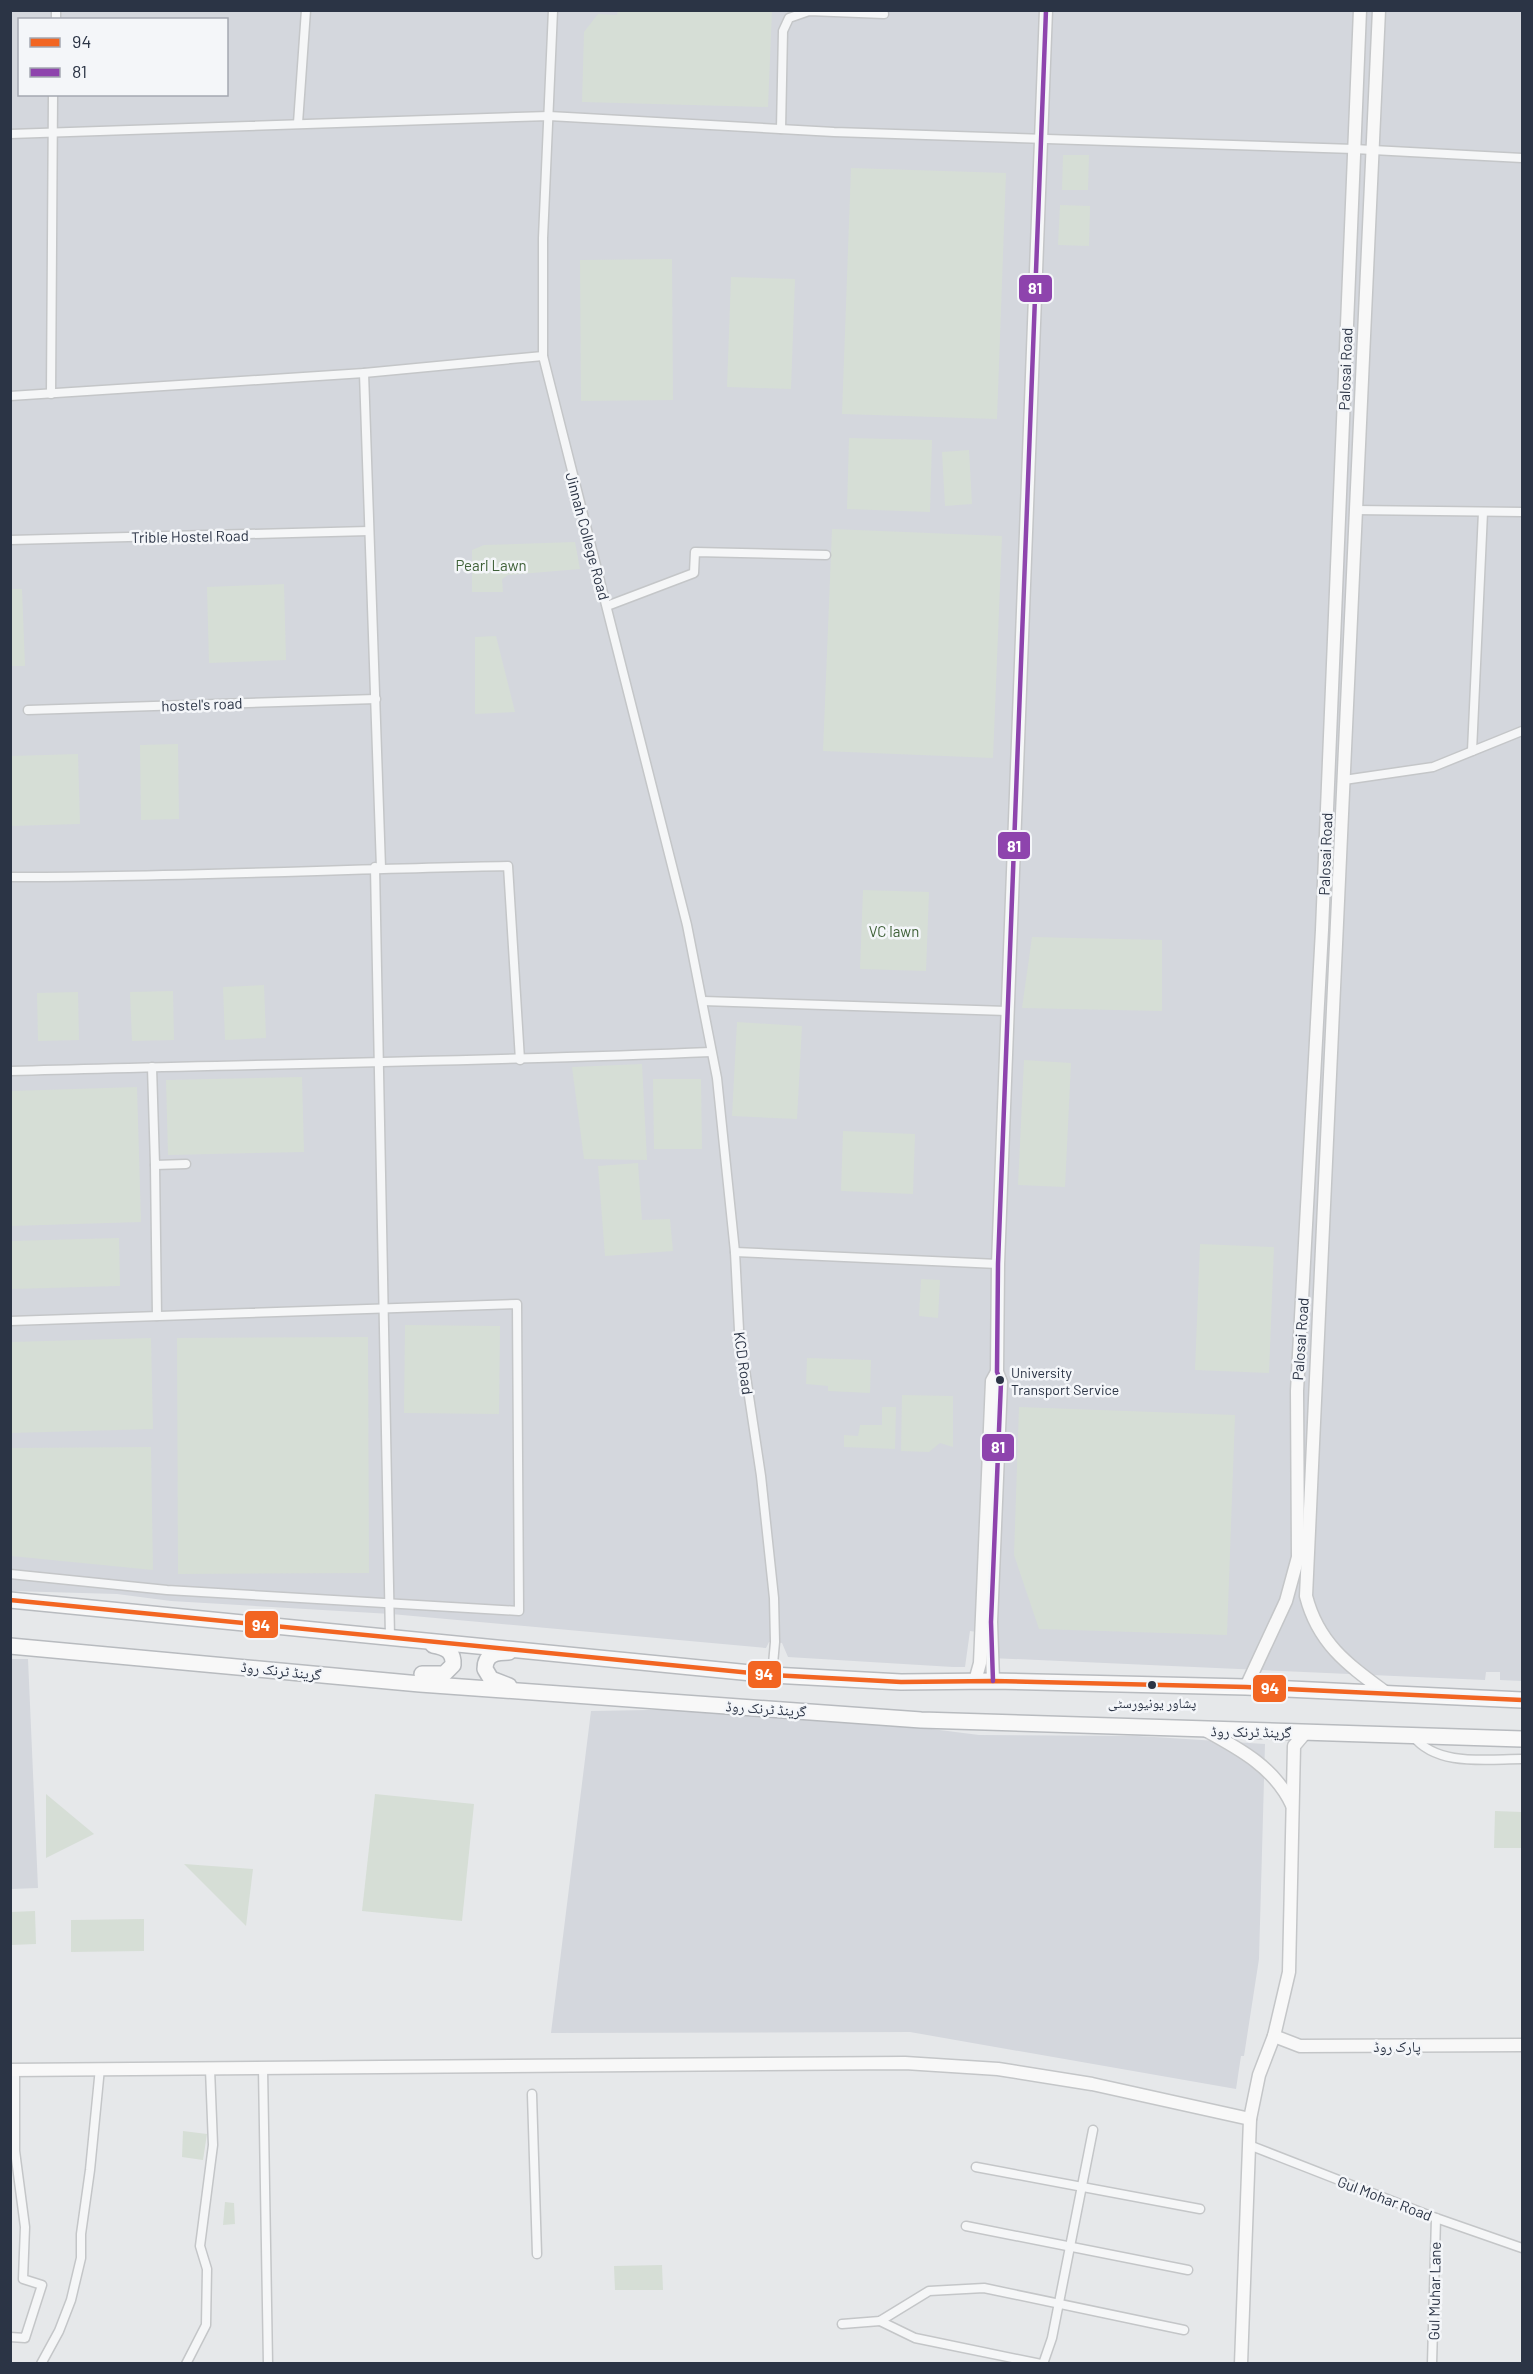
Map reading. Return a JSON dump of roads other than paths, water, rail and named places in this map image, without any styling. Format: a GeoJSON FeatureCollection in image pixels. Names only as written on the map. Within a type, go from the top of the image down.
{"type":"FeatureCollection","features":[{"type":"Feature","properties":{"kind":"highway"},"geometry":{"type":"LineString","coordinates":[[10,1600],[772,1675],[901,1682],[993,1681],[1246,1687],[1522,1700]]}},
{"type":"Feature","properties":{"kind":"highway"},"geometry":{"type":"LineString","coordinates":[[336,1676],[382,1672],[437,1675],[451,1670],[454,1659],[447,1649],[392,1637]]}},
{"type":"Feature","properties":{"kind":"highway","name":"گرینڈ ٹرنک روڈ"},"geometry":{"type":"LineString","coordinates":[[10,1646],[183,1660],[336,1676],[921,1720],[1522,1739]]}},
{"type":"Feature","properties":{"kind":"highway"},"geometry":{"type":"LineString","coordinates":[[536,1650],[492,1654],[486,1660],[484,1669],[491,1679],[501,1683],[526,1691],[559,1693]]}},
{"type":"Feature","properties":{"kind":"street"},"geometry":{"type":"LineString","coordinates":[[298,123],[306,10]]}},
{"type":"Feature","properties":{"kind":"street","name":"Jinnah College Road"},"geometry":{"type":"LineString","coordinates":[[553,10],[543,238],[543,356],[687,925],[711,1052]]}},
{"type":"Feature","properties":{"kind":"street"},"geometry":{"type":"LineString","coordinates":[[993,1681],[991,1622],[1001,1382],[997,1372],[998,1264],[1046,10]]}},
{"type":"Feature","properties":{"kind":"street","name":"Palosai Road"},"geometry":{"type":"LineString","coordinates":[[1246,1687],[1286,1601],[1298,1557],[1304,1522],[1297,1391],[1308,1213],[1360,10]]}},
{"type":"Feature","properties":{"kind":"street"},"geometry":{"type":"LineString","coordinates":[[1379,10],[1344,780],[1304,1522],[1306,1596],[1312,1618],[1334,1651],[1385,1692]]}},
{"type":"Feature","properties":{"kind":"street"},"geometry":{"type":"LineString","coordinates":[[781,129],[783,31],[789,18],[809,11],[884,14]]}},
{"type":"Feature","properties":{"kind":"street"},"geometry":{"type":"LineString","coordinates":[[51,394],[53,96]]}},
{"type":"Feature","properties":{"kind":"street"},"geometry":{"type":"LineString","coordinates":[[10,134],[549,116],[781,129],[1354,149],[1522,158]]}},
{"type":"Feature","properties":{"kind":"street"},"geometry":{"type":"LineString","coordinates":[[10,396],[364,373],[543,356]]}},
{"type":"Feature","properties":{"kind":"street"},"geometry":{"type":"LineString","coordinates":[[364,373],[376,699],[384,1310],[392,1637]]}},
{"type":"Feature","properties":{"kind":"street"},"geometry":{"type":"LineString","coordinates":[[1339,508],[1522,512]]}},
{"type":"Feature","properties":{"kind":"street"},"geometry":{"type":"LineString","coordinates":[[1472,751],[1483,512]]}},
{"type":"Feature","properties":{"kind":"street","name":"Trible Hostel Road"},"geometry":{"type":"LineString","coordinates":[[10,540],[369,531]]}},
{"type":"Feature","properties":{"kind":"street"},"geometry":{"type":"LineString","coordinates":[[607,606],[694,573],[695,552],[826,555]]}},
{"type":"Feature","properties":{"kind":"street","name":"hostel's road"},"geometry":{"type":"LineString","coordinates":[[28,710],[376,699]]}},
{"type":"Feature","properties":{"kind":"street"},"geometry":{"type":"LineString","coordinates":[[1330,718],[1347,719]]}},
{"type":"Feature","properties":{"kind":"street"},"geometry":{"type":"LineString","coordinates":[[1344,780],[1433,767],[1522,731]]}},
{"type":"Feature","properties":{"kind":"street"},"geometry":{"type":"LineString","coordinates":[[10,877],[130,877],[508,866],[520,1060]]}},
{"type":"Feature","properties":{"kind":"street"},"geometry":{"type":"LineString","coordinates":[[703,1001],[1007,1011]]}},
{"type":"Feature","properties":{"kind":"street"},"geometry":{"type":"LineString","coordinates":[[10,1071],[381,1060],[520,1060],[711,1052]]}},
{"type":"Feature","properties":{"kind":"street","name":"KCD Road"},"geometry":{"type":"LineString","coordinates":[[711,1052],[717,1078],[735,1252],[739,1330],[761,1476],[774,1598],[775,1642],[772,1675]]}},
{"type":"Feature","properties":{"kind":"street"},"geometry":{"type":"LineString","coordinates":[[152,1067],[157,1316]]}},
{"type":"Feature","properties":{"kind":"street"},"geometry":{"type":"LineString","coordinates":[[155,1165],[186,1164]]}},
{"type":"Feature","properties":{"kind":"street"},"geometry":{"type":"LineString","coordinates":[[735,1252],[998,1264]]}},
{"type":"Feature","properties":{"kind":"street"},"geometry":{"type":"LineString","coordinates":[[10,1321],[517,1304],[519,1611],[167,1590],[10,1574]]}},
{"type":"Feature","properties":{"kind":"street"},"geometry":{"type":"LineString","coordinates":[[975,1681],[980,1663],[992,1381],[997,1372]]}},
{"type":"Feature","properties":{"kind":"street"},"geometry":{"type":"LineString","coordinates":[[1206,1730],[1266,1769],[1282,1786],[1294,1809]]}},
{"type":"Feature","properties":{"kind":"street"},"geometry":{"type":"LineString","coordinates":[[1241,2364],[1250,2119],[1259,2074],[1274,2036],[1289,1972],[1294,1746],[1305,1733]]}},
{"type":"Feature","properties":{"kind":"street"},"geometry":{"type":"LineString","coordinates":[[1413,1735],[1430,1751],[1446,1756],[1522,1759]]}},
{"type":"Feature","properties":{"kind":"street","name":"پارک روڈ"},"geometry":{"type":"LineString","coordinates":[[1274,2036],[1300,2046],[1522,2045]]}},
{"type":"Feature","properties":{"kind":"street"},"geometry":{"type":"LineString","coordinates":[[10,2337],[25,2338],[42,2285],[23,2279],[25,2227],[15,2151],[13,2069],[905,2062],[998,2069],[1092,2084],[1250,2119]]}},
{"type":"Feature","properties":{"kind":"street"},"geometry":{"type":"LineString","coordinates":[[41,2364],[59,2331],[71,2300],[81,2258],[81,2234],[100,2068]]}},
{"type":"Feature","properties":{"kind":"street"},"geometry":{"type":"LineString","coordinates":[[263,2068],[268,2364]]}},
{"type":"Feature","properties":{"kind":"street"},"geometry":{"type":"LineString","coordinates":[[186,2364],[206,2325],[207,2269],[200,2246],[213,2145],[210,2069]]}},
{"type":"Feature","properties":{"kind":"street"},"geometry":{"type":"LineString","coordinates":[[532,2094],[537,2254]]}},
{"type":"Feature","properties":{"kind":"street"},"geometry":{"type":"LineString","coordinates":[[880,2321],[915,2338],[1042,2364],[1058,2304],[1093,2130]]}},
{"type":"Feature","properties":{"kind":"street","name":"Gul Mohar Road"},"geometry":{"type":"LineString","coordinates":[[1249,2145],[1436,2218],[1522,2248]]}},
{"type":"Feature","properties":{"kind":"street"},"geometry":{"type":"LineString","coordinates":[[976,2167],[1200,2209]]}},
{"type":"Feature","properties":{"kind":"street","name":"Gul Muhar Lane"},"geometry":{"type":"LineString","coordinates":[[1432,2364],[1436,2218]]}},
{"type":"Feature","properties":{"kind":"street"},"geometry":{"type":"LineString","coordinates":[[966,2226],[1188,2270]]}},
{"type":"Feature","properties":{"kind":"street"},"geometry":{"type":"LineString","coordinates":[[842,2324],[880,2321],[929,2291],[984,2288],[1184,2330]]}},
{"type":"Feature","properties":{"kind":"place","name":"University Transport Service"},"geometry":{"type":"Point","coordinates":[1000,1380]}},
{"type":"Feature","properties":{"kind":"place","name":"پشاور یونیورسٹی"},"geometry":{"type":"Point","coordinates":[1152,1685]}},
{"type":"Feature","properties":{"kind":"park label","name":"Pearl Lawn"},"geometry":{"type":"Point","coordinates":[491,565]}},
{"type":"Feature","properties":{"kind":"park label","name":"VC lawn"},"geometry":{"type":"Point","coordinates":[894,931]}}]}
